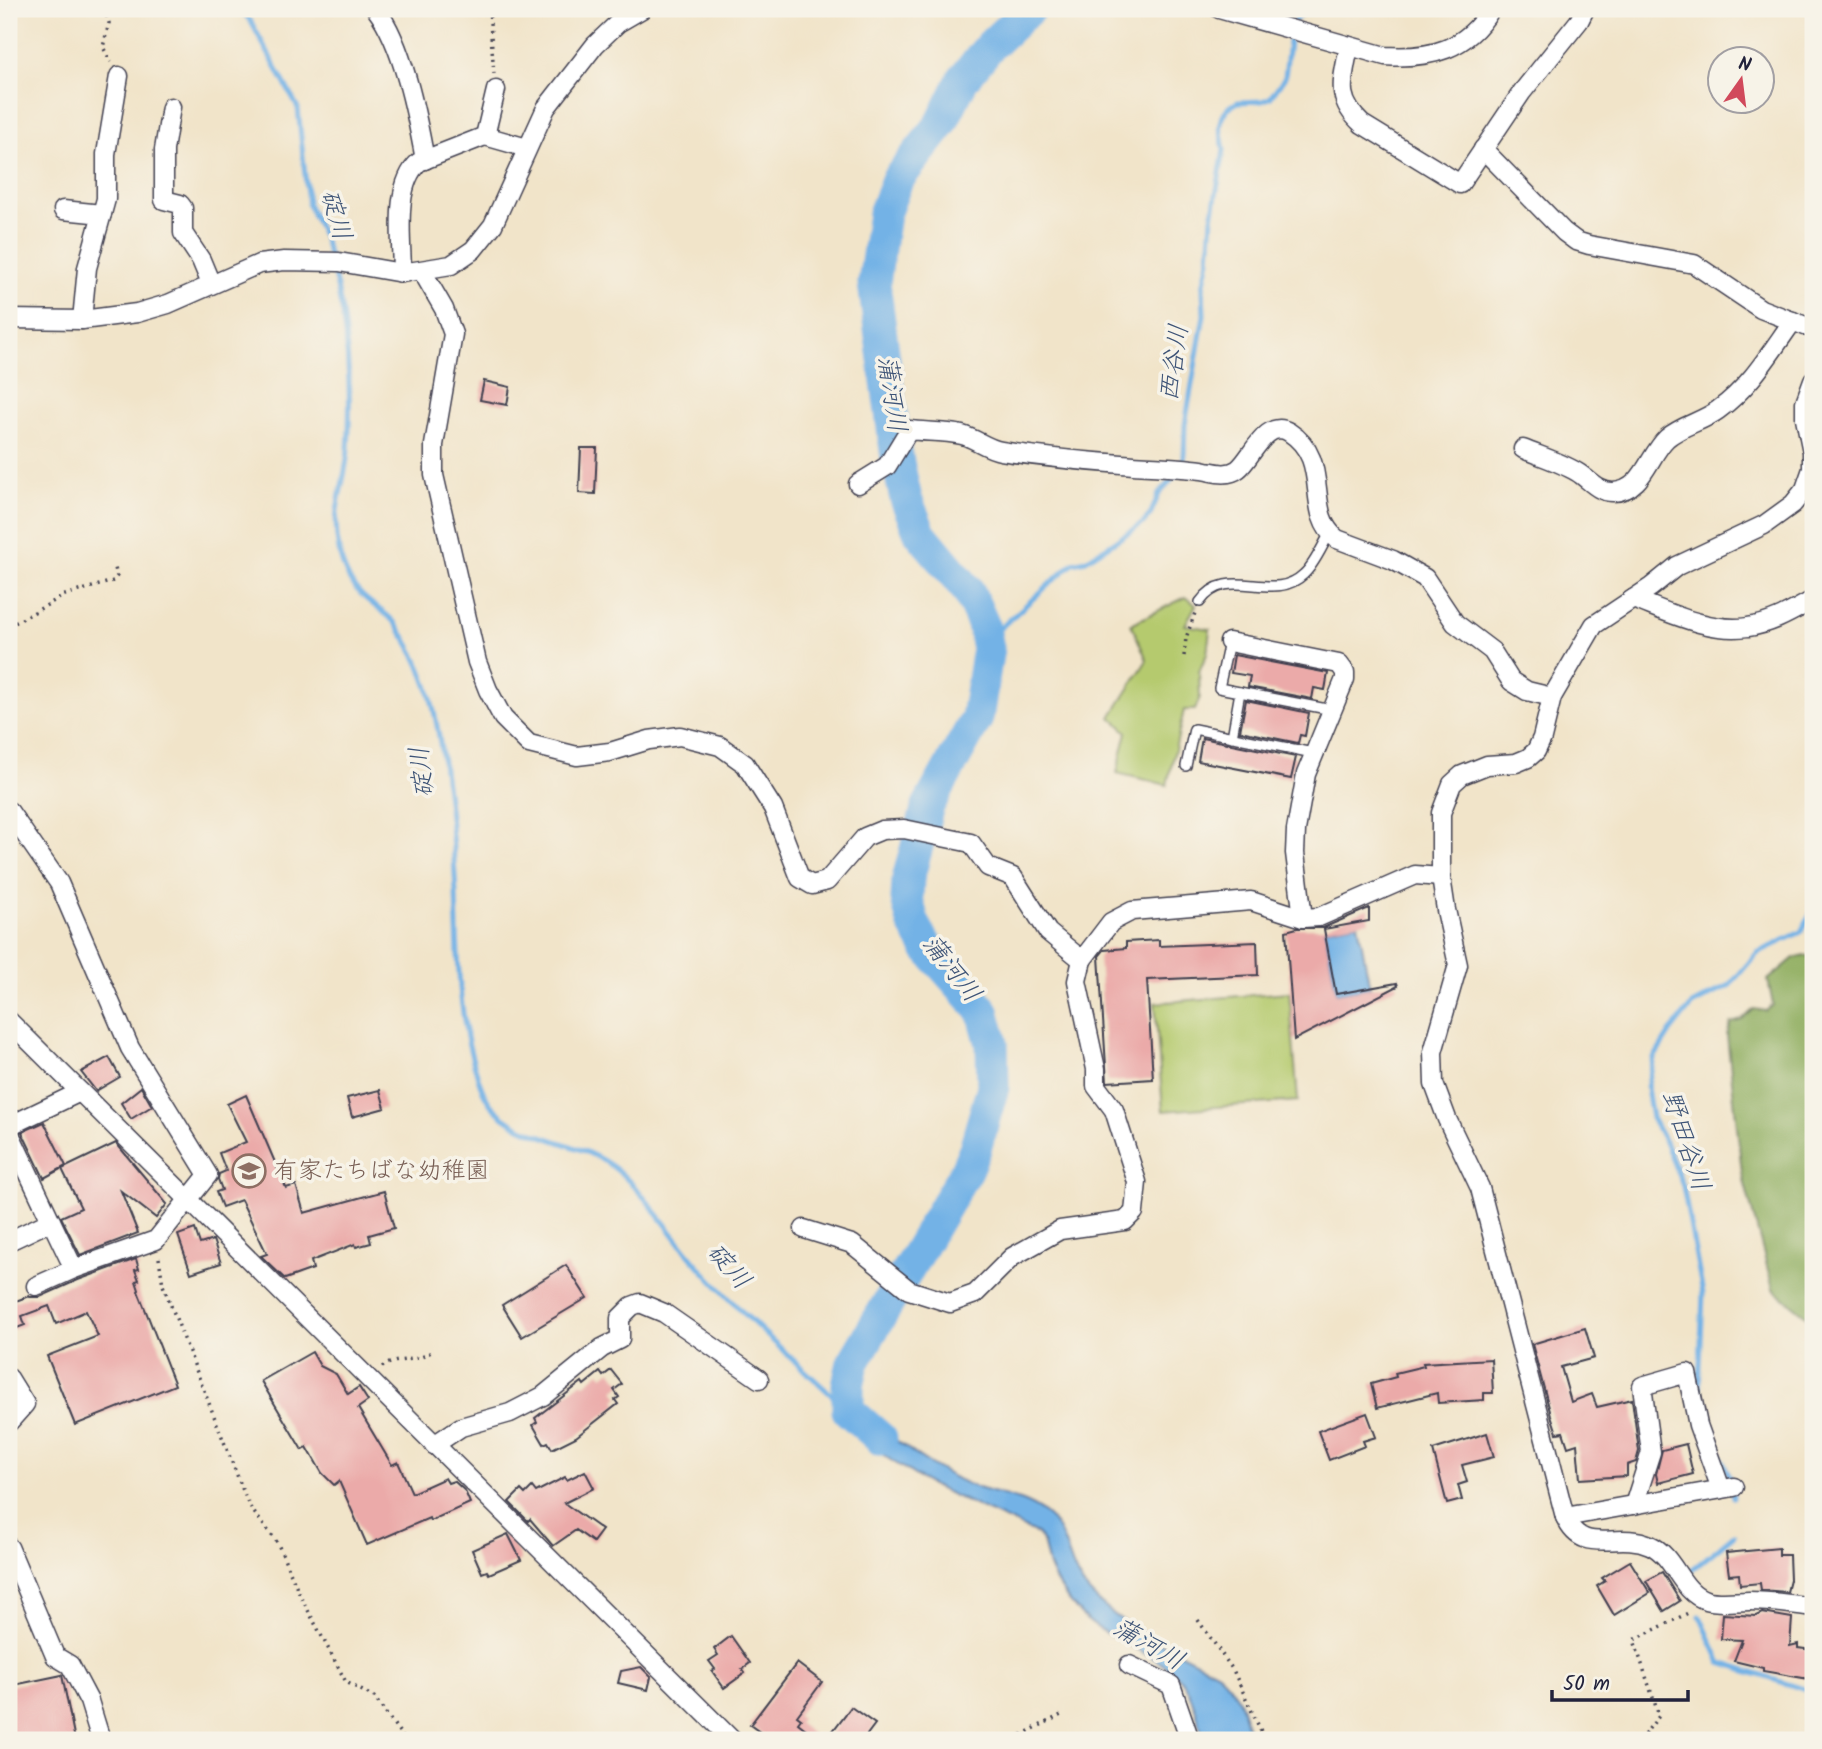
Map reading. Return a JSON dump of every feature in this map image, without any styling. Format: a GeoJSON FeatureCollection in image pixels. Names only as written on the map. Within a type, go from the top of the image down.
{"type":"FeatureCollection","features":[{"type":"Feature","properties":{"kind":"street"},"geometry":{"type":"LineString","coordinates":[[376,9],[386,23],[416,108],[425,160]]}},
{"type":"Feature","properties":{"kind":"street"},"geometry":{"type":"LineString","coordinates":[[9,319],[82,320],[137,313],[168,304],[258,264],[316,260],[402,273],[451,265],[473,250],[493,225],[546,108],[595,45],[618,23],[642,9]]}},
{"type":"Feature","properties":{"kind":"street"},"geometry":{"type":"LineString","coordinates":[[1219,9],[1385,56],[1412,58],[1434,54],[1458,43],[1480,27],[1492,9]]}},
{"type":"Feature","properties":{"kind":"street"},"geometry":{"type":"LineString","coordinates":[[1349,46],[1343,83],[1343,100],[1348,112],[1362,124],[1460,184],[1522,92],[1579,21],[1585,9]]}},
{"type":"Feature","properties":{"kind":"street"},"geometry":{"type":"LineString","coordinates":[[82,320],[87,268],[106,199],[106,154],[119,76]]}},
{"type":"Feature","properties":{"kind":"street"},"geometry":{"type":"LineString","coordinates":[[485,136],[496,90]]}},
{"type":"Feature","properties":{"kind":"street"},"geometry":{"type":"LineString","coordinates":[[171,107],[164,150],[164,200],[180,204],[183,208],[183,233],[201,260],[211,284]]}},
{"type":"Feature","properties":{"kind":"street"},"geometry":{"type":"LineString","coordinates":[[402,273],[402,201],[405,180],[411,169],[425,160],[485,136],[527,148]]}},
{"type":"Feature","properties":{"kind":"street"},"geometry":{"type":"LineString","coordinates":[[1483,149],[1576,241],[1647,257],[1694,264],[1762,309],[1813,329]]}},
{"type":"Feature","properties":{"kind":"street"},"geometry":{"type":"LineString","coordinates":[[62,209],[102,214]]}},
{"type":"Feature","properties":{"kind":"street"},"geometry":{"type":"LineString","coordinates":[[422,271],[444,309],[453,334],[434,445],[434,475],[477,662],[503,718],[529,744],[577,756],[680,736],[720,746],[745,764],[773,808],[800,878],[812,885],[827,881],[865,837],[882,831],[904,829],[971,843],[988,867],[1013,877],[1048,932],[1082,960]]}},
{"type":"Feature","properties":{"kind":"street"},"geometry":{"type":"LineString","coordinates":[[1523,449],[1577,472],[1596,488],[1608,492],[1629,488],[1637,482],[1654,453],[1667,438],[1715,412],[1749,383],[1793,321]]}},
{"type":"Feature","properties":{"kind":"street"},"geometry":{"type":"LineString","coordinates":[[1813,380],[1805,402],[1812,469],[1805,489],[1793,505],[1764,525],[1676,566],[1594,625],[1552,697],[1536,751],[1516,763],[1487,765],[1474,769],[1452,784],[1441,813],[1441,877],[1458,965],[1433,1052],[1434,1084],[1447,1119],[1480,1188],[1565,1517],[1571,1531],[1588,1540],[1633,1540],[1663,1552],[1692,1592],[1710,1602],[1752,1601],[1813,1607]]}},
{"type":"Feature","properties":{"kind":"street"},"geometry":{"type":"LineString","coordinates":[[858,484],[887,466],[909,430],[963,435],[997,451],[1125,464],[1180,466],[1223,474],[1237,470],[1268,432],[1278,429],[1287,431],[1298,440],[1315,467],[1320,514],[1323,525],[1330,533],[1337,539],[1393,560],[1425,578],[1455,623],[1492,651],[1511,681],[1527,691],[1552,697]]}},
{"type":"Feature","properties":{"kind":"street"},"geometry":{"type":"LineString","coordinates":[[1633,599],[1700,623],[1747,627],[1777,619],[1813,600]]}},
{"type":"Feature","properties":{"kind":"street"},"geometry":{"type":"LineString","coordinates":[[1229,642],[1339,664],[1345,672],[1345,679],[1313,753],[1304,785],[1295,853],[1303,918]]}},
{"type":"Feature","properties":{"kind":"street"},"geometry":{"type":"LineString","coordinates":[[9,811],[58,883],[130,1048],[208,1175],[156,1240],[74,1269],[36,1286]]}},
{"type":"Feature","properties":{"kind":"street"},"geometry":{"type":"LineString","coordinates":[[804,1229],[852,1244],[909,1290],[950,1303],[975,1294],[1012,1258],[1060,1230],[1125,1221],[1134,1212],[1137,1182],[1114,1110],[1096,1086],[1096,1069],[1077,981],[1082,960],[1111,922],[1132,911],[1251,901],[1303,918],[1319,917],[1415,875],[1441,877]]}},
{"type":"Feature","properties":{"kind":"street"},"geometry":{"type":"LineString","coordinates":[[9,1021],[732,1740]]}},
{"type":"Feature","properties":{"kind":"street"},"geometry":{"type":"LineString","coordinates":[[9,1126],[80,1092]]}},
{"type":"Feature","properties":{"kind":"street"},"geometry":{"type":"LineString","coordinates":[[9,1132],[74,1269]]}},
{"type":"Feature","properties":{"kind":"street"},"geometry":{"type":"LineString","coordinates":[[9,1241],[51,1221]]}},
{"type":"Feature","properties":{"kind":"street"},"geometry":{"type":"LineString","coordinates":[[434,1445],[461,1427],[510,1413],[543,1396],[603,1348],[620,1339],[620,1318],[632,1306],[640,1303],[664,1313],[760,1379]]}},
{"type":"Feature","properties":{"kind":"street"},"geometry":{"type":"LineString","coordinates":[[1565,1517],[1634,1505],[1727,1488],[1698,1425],[1687,1374],[1642,1386],[1651,1452],[1634,1505]]}},
{"type":"Feature","properties":{"kind":"street"},"geometry":{"type":"LineString","coordinates":[[9,1378],[25,1404],[9,1422]]}},
{"type":"Feature","properties":{"kind":"street"},"geometry":{"type":"LineString","coordinates":[[9,1547],[55,1656],[70,1665],[89,1701],[101,1740]]}},
{"type":"Feature","properties":{"kind":"street"},"geometry":{"type":"LineString","coordinates":[[1129,1665],[1171,1685],[1190,1740]]}},
{"type":"Feature","properties":{"kind":"lane"},"geometry":{"type":"LineString","coordinates":[[1200,602],[1207,592],[1216,586],[1270,586],[1294,581],[1310,567],[1330,533]]}},
{"type":"Feature","properties":{"kind":"lane"},"geometry":{"type":"LineString","coordinates":[[1229,642],[1219,688],[1332,710]]}},
{"type":"Feature","properties":{"kind":"lane"},"geometry":{"type":"LineString","coordinates":[[1232,737],[1240,692]]}},
{"type":"Feature","properties":{"kind":"lane"},"geometry":{"type":"LineString","coordinates":[[1186,766],[1194,729],[1313,753]]}},
{"type":"Feature","properties":{"kind":"path"},"geometry":{"type":"LineString","coordinates":[[104,9],[109,23],[103,47],[119,76]]}},
{"type":"Feature","properties":{"kind":"path"},"geometry":{"type":"LineString","coordinates":[[489,9],[496,90]]}},
{"type":"Feature","properties":{"kind":"path"},"geometry":{"type":"LineString","coordinates":[[9,626],[65,595],[113,581],[117,576],[115,568]]}},
{"type":"Feature","properties":{"kind":"path"},"geometry":{"type":"LineString","coordinates":[[1184,656],[1190,625],[1200,602]]}},
{"type":"Feature","properties":{"kind":"path"},"geometry":{"type":"LineString","coordinates":[[156,1240],[163,1284],[249,1506],[277,1542],[301,1597],[346,1682],[374,1697],[405,1740]]}},
{"type":"Feature","properties":{"kind":"path"},"geometry":{"type":"LineString","coordinates":[[369,1380],[385,1364],[424,1357],[434,1349]]}},
{"type":"Feature","properties":{"kind":"path"},"geometry":{"type":"LineString","coordinates":[[1640,1740],[1659,1717],[1634,1640],[1710,1602]]}},
{"type":"Feature","properties":{"kind":"path"},"geometry":{"type":"LineString","coordinates":[[1198,1620],[1233,1670],[1265,1740]]}},
{"type":"Feature","properties":{"kind":"path"},"geometry":{"type":"LineString","coordinates":[[1021,1740],[1019,1736],[1061,1715]]}},
{"type":"Feature","properties":{"kind":"path"},"geometry":{"type":"LineString","coordinates":[[1800,1740],[1813,1729]]}},
{"type":"Feature","properties":{"kind":"green space"},"geometry":{"type":"Polygon","coordinates":[[[1186,597],[1196,605],[1185,625],[1210,629],[1207,654],[1199,672],[1200,697],[1195,710],[1184,710],[1167,785],[1117,773],[1127,732],[1111,717],[1147,660],[1131,624],[1186,597]]]}},
{"type":"Feature","properties":{"kind":"green space"},"geometry":{"type":"Polygon","coordinates":[[[1813,955],[1813,1322],[1773,1289],[1742,1173],[1727,1035],[1731,1023],[1742,1020],[1754,1009],[1766,1011],[1773,1005],[1768,980],[1794,958],[1813,955]]]}},
{"type":"Feature","properties":{"kind":"green space"},"geometry":{"type":"Polygon","coordinates":[[[1289,992],[1298,1101],[1163,1111],[1155,1003],[1289,992]]]}},
{"type":"Feature","properties":{"kind":"water"},"geometry":{"type":"Polygon","coordinates":[[[1358,923],[1370,988],[1336,994],[1324,929],[1358,923]]]}},
{"type":"Feature","properties":{"kind":"water"},"geometry":{"type":"Polygon","coordinates":[[[848,1410],[870,1420],[913,1453],[956,1479],[1026,1502],[1044,1513],[1058,1528],[1081,1582],[1108,1610],[1226,1680],[1240,1704],[1251,1740],[1204,1740],[1193,1701],[1178,1677],[1165,1666],[1102,1631],[1076,1609],[1055,1579],[1043,1542],[1037,1534],[929,1484],[886,1457],[854,1427],[848,1410]]]}},
{"type":"Feature","properties":{"kind":"building"},"geometry":{"type":"Polygon","coordinates":[[[484,381],[510,387],[507,405],[480,400],[484,381]]]}},
{"type":"Feature","properties":{"kind":"building"},"geometry":{"type":"Polygon","coordinates":[[[581,448],[597,448],[595,494],[579,493],[581,448]]]}},
{"type":"Feature","properties":{"kind":"building"},"geometry":{"type":"Polygon","coordinates":[[[1234,655],[1328,673],[1325,690],[1314,688],[1312,699],[1248,687],[1250,676],[1231,673],[1234,655]]]}},
{"type":"Feature","properties":{"kind":"building"},"geometry":{"type":"Polygon","coordinates":[[[1246,700],[1309,713],[1305,736],[1300,735],[1298,743],[1240,731],[1246,700]]]}},
{"type":"Feature","properties":{"kind":"building"},"geometry":{"type":"Polygon","coordinates":[[[1202,738],[1296,757],[1291,779],[1198,761],[1202,738]]]}},
{"type":"Feature","properties":{"kind":"building"},"geometry":{"type":"Polygon","coordinates":[[[1369,908],[1369,921],[1324,929],[1336,994],[1397,983],[1398,986],[1294,1040],[1286,931],[1297,928],[1323,928],[1369,908]]]}},
{"type":"Feature","properties":{"kind":"building"},"geometry":{"type":"Polygon","coordinates":[[[1159,940],[1159,946],[1257,942],[1258,975],[1147,980],[1153,1079],[1107,1082],[1099,956],[1104,950],[1126,948],[1126,942],[1159,940]]]}},
{"type":"Feature","properties":{"kind":"building"},"geometry":{"type":"Polygon","coordinates":[[[109,1057],[120,1077],[96,1091],[81,1072],[109,1057]]]}},
{"type":"Feature","properties":{"kind":"building"},"geometry":{"type":"Polygon","coordinates":[[[141,1087],[152,1106],[131,1119],[121,1103],[141,1087]]]}},
{"type":"Feature","properties":{"kind":"building"},"geometry":{"type":"Polygon","coordinates":[[[380,1090],[385,1108],[352,1117],[347,1098],[380,1090]]]}},
{"type":"Feature","properties":{"kind":"building"},"geometry":{"type":"Polygon","coordinates":[[[246,1095],[286,1188],[296,1185],[304,1213],[384,1191],[394,1228],[369,1235],[371,1243],[356,1247],[355,1244],[311,1261],[313,1269],[285,1279],[261,1256],[267,1254],[241,1200],[222,1207],[216,1192],[222,1190],[219,1174],[226,1171],[219,1153],[246,1142],[227,1104],[246,1095]]]}},
{"type":"Feature","properties":{"kind":"building"},"geometry":{"type":"Polygon","coordinates":[[[44,1122],[66,1166],[44,1178],[22,1132],[44,1122]]]}},
{"type":"Feature","properties":{"kind":"building"},"geometry":{"type":"Polygon","coordinates":[[[116,1143],[167,1204],[156,1218],[121,1191],[138,1233],[80,1255],[61,1217],[81,1208],[62,1169],[116,1143]]]}},
{"type":"Feature","properties":{"kind":"building"},"geometry":{"type":"Polygon","coordinates":[[[195,1229],[200,1244],[213,1240],[221,1263],[191,1273],[178,1235],[195,1229]]]}},
{"type":"Feature","properties":{"kind":"building"},"geometry":{"type":"Polygon","coordinates":[[[136,1259],[139,1269],[135,1270],[139,1280],[136,1281],[138,1291],[175,1385],[75,1425],[47,1356],[98,1336],[86,1311],[56,1324],[49,1306],[22,1316],[25,1325],[9,1331],[9,1285],[16,1301],[29,1296],[40,1297],[136,1259]]]}},
{"type":"Feature","properties":{"kind":"building"},"geometry":{"type":"Polygon","coordinates":[[[566,1265],[587,1298],[522,1337],[502,1305],[566,1265]]]}},
{"type":"Feature","properties":{"kind":"building"},"geometry":{"type":"Polygon","coordinates":[[[1585,1328],[1594,1358],[1561,1367],[1571,1402],[1592,1394],[1597,1407],[1632,1399],[1639,1451],[1636,1462],[1627,1465],[1627,1476],[1580,1479],[1577,1444],[1568,1447],[1563,1432],[1557,1433],[1551,1415],[1532,1344],[1585,1328]]]}},
{"type":"Feature","properties":{"kind":"building"},"geometry":{"type":"Polygon","coordinates":[[[312,1352],[320,1366],[336,1374],[348,1394],[359,1387],[368,1401],[358,1408],[392,1465],[398,1462],[412,1493],[445,1478],[448,1483],[454,1481],[465,1491],[470,1503],[367,1545],[339,1481],[334,1485],[322,1473],[307,1447],[302,1450],[261,1381],[312,1352]]]}},
{"type":"Feature","properties":{"kind":"building"},"geometry":{"type":"Polygon","coordinates":[[[1491,1359],[1493,1393],[1484,1393],[1484,1400],[1438,1403],[1437,1393],[1377,1408],[1371,1384],[1396,1377],[1395,1373],[1424,1366],[1423,1363],[1491,1359]]]}},
{"type":"Feature","properties":{"kind":"building"},"geometry":{"type":"Polygon","coordinates":[[[611,1370],[622,1384],[614,1390],[619,1397],[615,1400],[618,1404],[576,1437],[552,1449],[548,1442],[544,1444],[533,1425],[537,1422],[535,1418],[582,1382],[584,1385],[600,1372],[603,1376],[611,1370]]]}},
{"type":"Feature","properties":{"kind":"building"},"geometry":{"type":"Polygon","coordinates":[[[1367,1413],[1376,1437],[1363,1441],[1365,1446],[1329,1460],[1318,1431],[1367,1413]]]}},
{"type":"Feature","properties":{"kind":"building"},"geometry":{"type":"Polygon","coordinates":[[[1487,1433],[1494,1457],[1462,1465],[1467,1482],[1458,1485],[1462,1500],[1447,1504],[1433,1450],[1487,1433]]]}},
{"type":"Feature","properties":{"kind":"building"},"geometry":{"type":"Polygon","coordinates":[[[1686,1444],[1693,1474],[1658,1483],[1656,1474],[1662,1450],[1686,1444]]]}},
{"type":"Feature","properties":{"kind":"building"},"geometry":{"type":"Polygon","coordinates":[[[585,1471],[594,1488],[564,1503],[602,1530],[593,1542],[576,1530],[553,1546],[530,1519],[528,1521],[509,1502],[521,1490],[525,1494],[532,1487],[536,1492],[565,1477],[567,1480],[585,1471]]]}},
{"type":"Feature","properties":{"kind":"building"},"geometry":{"type":"Polygon","coordinates":[[[508,1534],[521,1560],[489,1574],[487,1571],[482,1573],[472,1550],[508,1534]]]}},
{"type":"Feature","properties":{"kind":"building"},"geometry":{"type":"Polygon","coordinates":[[[1779,1548],[1779,1555],[1789,1555],[1790,1580],[1787,1592],[1761,1590],[1760,1583],[1740,1585],[1739,1574],[1729,1575],[1726,1553],[1779,1548]]]}},
{"type":"Feature","properties":{"kind":"building"},"geometry":{"type":"Polygon","coordinates":[[[1630,1561],[1650,1593],[1614,1615],[1597,1586],[1605,1581],[1602,1578],[1630,1561]]]}},
{"type":"Feature","properties":{"kind":"building"},"geometry":{"type":"Polygon","coordinates":[[[1662,1572],[1680,1601],[1664,1611],[1646,1581],[1662,1572]]]}},
{"type":"Feature","properties":{"kind":"building"},"geometry":{"type":"Polygon","coordinates":[[[1762,1613],[1792,1618],[1790,1646],[1798,1644],[1798,1648],[1813,1650],[1809,1679],[1763,1671],[1763,1668],[1734,1661],[1742,1640],[1721,1639],[1723,1614],[1756,1616],[1762,1613]]]}},
{"type":"Feature","properties":{"kind":"building"},"geometry":{"type":"Polygon","coordinates":[[[731,1636],[750,1663],[742,1669],[745,1673],[724,1688],[712,1671],[715,1669],[709,1661],[718,1655],[714,1649],[731,1636]]]}},
{"type":"Feature","properties":{"kind":"building"},"geometry":{"type":"Polygon","coordinates":[[[797,1663],[822,1682],[797,1716],[801,1719],[798,1723],[820,1740],[771,1740],[750,1725],[797,1663]]]}},
{"type":"Feature","properties":{"kind":"building"},"geometry":{"type":"Polygon","coordinates":[[[641,1667],[651,1677],[648,1690],[618,1683],[621,1671],[641,1667]]]}},
{"type":"Feature","properties":{"kind":"building"},"geometry":{"type":"Polygon","coordinates":[[[62,1675],[75,1740],[9,1740],[9,1686],[62,1675]]]}},
{"type":"Feature","properties":{"kind":"building"},"geometry":{"type":"Polygon","coordinates":[[[851,1707],[875,1724],[863,1740],[826,1740],[851,1707]]]}},
{"type":"Feature","properties":{"kind":"waterway","name":"碇川"},"geometry":{"type":"LineString","coordinates":[[239,9],[250,20],[298,108],[308,204],[324,238],[329,257]]}},
{"type":"Feature","properties":{"kind":"waterway","name":"蒲河川"},"geometry":{"type":"LineString","coordinates":[[881,1439],[848,1410],[848,1385],[853,1363],[966,1170],[993,1087],[992,1044],[983,1011],[928,949],[913,922],[907,899],[908,879],[928,806],[977,718],[988,648],[983,624],[969,592],[920,533],[906,499],[897,458],[874,283],[884,214],[897,180],[941,124],[963,79],[990,46],[1029,9]]}},
{"type":"Feature","properties":{"kind":"waterway","name":"西谷川"},"geometry":{"type":"LineString","coordinates":[[1295,20],[1301,14],[1321,9]]}},
{"type":"Feature","properties":{"kind":"waterway","name":"西谷川"},"geometry":{"type":"LineString","coordinates":[[988,639],[1073,563],[1086,560],[1142,524],[1150,515],[1159,494],[1178,473],[1184,458],[1185,425],[1204,315],[1203,288],[1224,150],[1220,127],[1223,115],[1238,102],[1270,98],[1285,77],[1289,41]]}},
{"type":"Feature","properties":{"kind":"waterway","name":"碇川"},"geometry":{"type":"LineString","coordinates":[[332,267],[342,311],[349,381],[348,449],[336,522],[339,550],[355,588],[391,619],[406,638],[428,686],[439,738],[451,824],[462,1007],[470,1052],[482,1090],[491,1105],[519,1126],[586,1152],[617,1170],[638,1190],[692,1258],[729,1298],[848,1410]]}},
{"type":"Feature","properties":{"kind":"waterway","name":"野田谷川"},"geometry":{"type":"LineString","coordinates":[[1733,1497],[1730,1478],[1710,1433],[1699,1390],[1703,1294],[1683,1186],[1652,1118],[1647,1088],[1654,1058],[1692,1005],[1730,985],[1757,953],[1801,932],[1813,910]]}},
{"type":"Feature","properties":{"kind":"waterway","name":"野田谷川"},"geometry":{"type":"LineString","coordinates":[[1692,1570],[1734,1535]]}},
{"type":"Feature","properties":{"kind":"waterway","name":"野田谷川"},"geometry":{"type":"LineString","coordinates":[[1700,1616],[1721,1663],[1813,1692]]}},
{"type":"Feature","properties":{"kind":"place","name":"有家たちばな幼稚園"},"geometry":{"type":"Point","coordinates":[249,1171]}}]}
